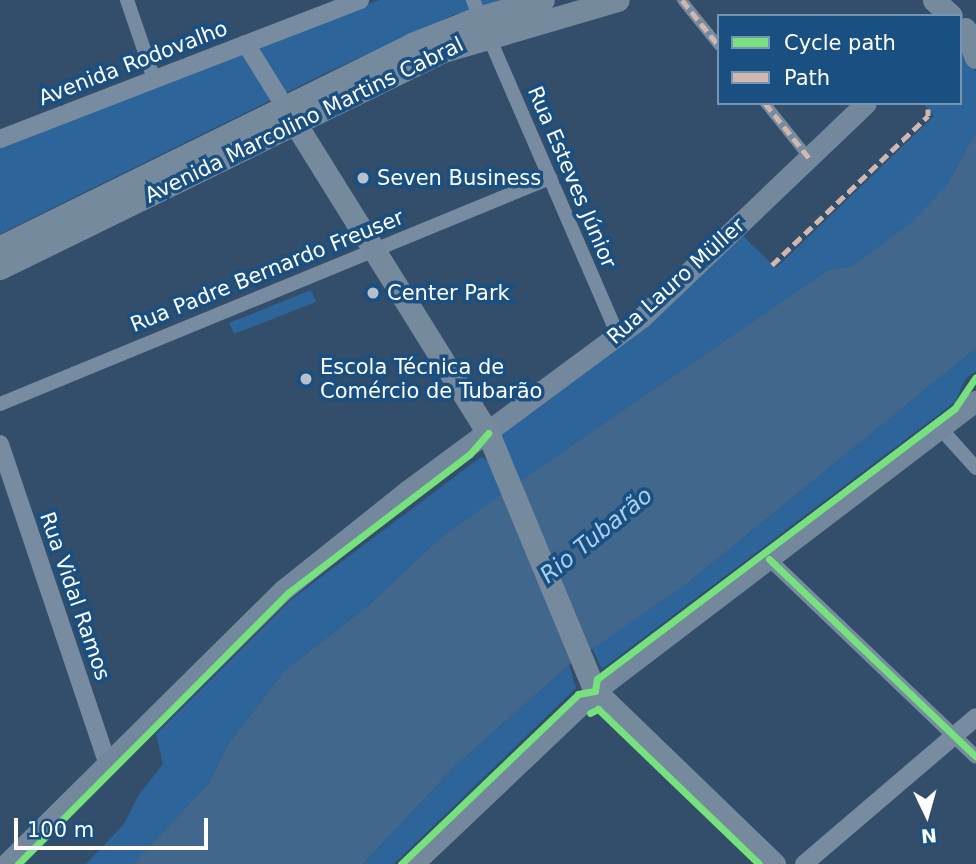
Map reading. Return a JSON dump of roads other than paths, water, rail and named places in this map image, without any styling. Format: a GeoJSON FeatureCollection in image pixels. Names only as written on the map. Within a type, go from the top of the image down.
{"type":"FeatureCollection","features":[{"type":"Feature","properties":{"kind":"main road","name":"Avenida Marcolino Martins Cabral"},"geometry":{"type":"LineString","coordinates":[[0,268],[290,115],[412,44],[480,17],[543,0]]}},
{"type":"Feature","properties":{"kind":"main road","name":"Avenida Marcolino Martins Cabral"},"geometry":{"type":"LineString","coordinates":[[480,17],[618,0]]}},
{"type":"Feature","properties":{"kind":"main road"},"geometry":{"type":"LineString","coordinates":[[934,0],[951,14]]}},
{"type":"Feature","properties":{"kind":"main road"},"geometry":{"type":"LineString","coordinates":[[965,26],[976,56]]}},
{"type":"Feature","properties":{"kind":"main road","name":"Rua Lauro Müller"},"geometry":{"type":"LineString","coordinates":[[6,864],[283,590],[492,443],[618,336],[864,105]]}},
{"type":"Feature","properties":{"kind":"main road","name":"Avenida Marcolino Martins Cabral"},"geometry":{"type":"LineString","coordinates":[[0,247],[290,115]]}},
{"type":"Feature","properties":{"kind":"main road"},"geometry":{"type":"LineString","coordinates":[[290,115],[492,443],[593,685],[774,864]]}},
{"type":"Feature","properties":{"kind":"main road"},"geometry":{"type":"LineString","coordinates":[[413,864],[593,685],[769,559],[976,401]]}},
{"type":"Feature","properties":{"kind":"street"},"geometry":{"type":"LineString","coordinates":[[127,0],[154,79]]}},
{"type":"Feature","properties":{"kind":"street","name":"Avenida Rodovalho"},"geometry":{"type":"LineString","coordinates":[[0,139],[360,0]]}},
{"type":"Feature","properties":{"kind":"street"},"geometry":{"type":"LineString","coordinates":[[682,0],[717,44]]}},
{"type":"Feature","properties":{"kind":"street","name":"Rua Esteves Júnior"},"geometry":{"type":"LineString","coordinates":[[480,17],[618,336]]}},
{"type":"Feature","properties":{"kind":"street"},"geometry":{"type":"LineString","coordinates":[[246,44],[290,115]]}},
{"type":"Feature","properties":{"kind":"street"},"geometry":{"type":"LineString","coordinates":[[767,105],[808,159]]}},
{"type":"Feature","properties":{"kind":"street","name":"Rua Padre Bernardo Freuser"},"geometry":{"type":"LineString","coordinates":[[0,404],[550,178]]}},
{"type":"Feature","properties":{"kind":"street"},"geometry":{"type":"LineString","coordinates":[[940,428],[976,468]]}},
{"type":"Feature","properties":{"kind":"street","name":"Rua Vidal Ramos"},"geometry":{"type":"LineString","coordinates":[[0,444],[107,762]]}},
{"type":"Feature","properties":{"kind":"street"},"geometry":{"type":"LineString","coordinates":[[769,559],[976,757]]}},
{"type":"Feature","properties":{"kind":"street"},"geometry":{"type":"LineString","coordinates":[[804,864],[976,717]]}},
{"type":"Feature","properties":{"kind":"water","name":"Rio Tubarão"},"geometry":{"type":"Polygon","coordinates":[[[976,132],[976,348],[689,582],[569,665],[456,765],[363,864],[133,864],[209,783],[227,746],[284,671],[369,605],[439,539],[520,481],[828,270],[852,266],[909,224],[947,185],[976,132]]]}},
{"type":"Feature","properties":{"kind":"place","name":"Seven Business"},"geometry":{"type":"Point","coordinates":[363,178]}},
{"type":"Feature","properties":{"kind":"place","name":"Center Park"},"geometry":{"type":"Point","coordinates":[373,293]}},
{"type":"Feature","properties":{"kind":"place","name":"Escola Técnica de Comércio de Tubarão"},"geometry":{"type":"Point","coordinates":[306,379]}}]}
